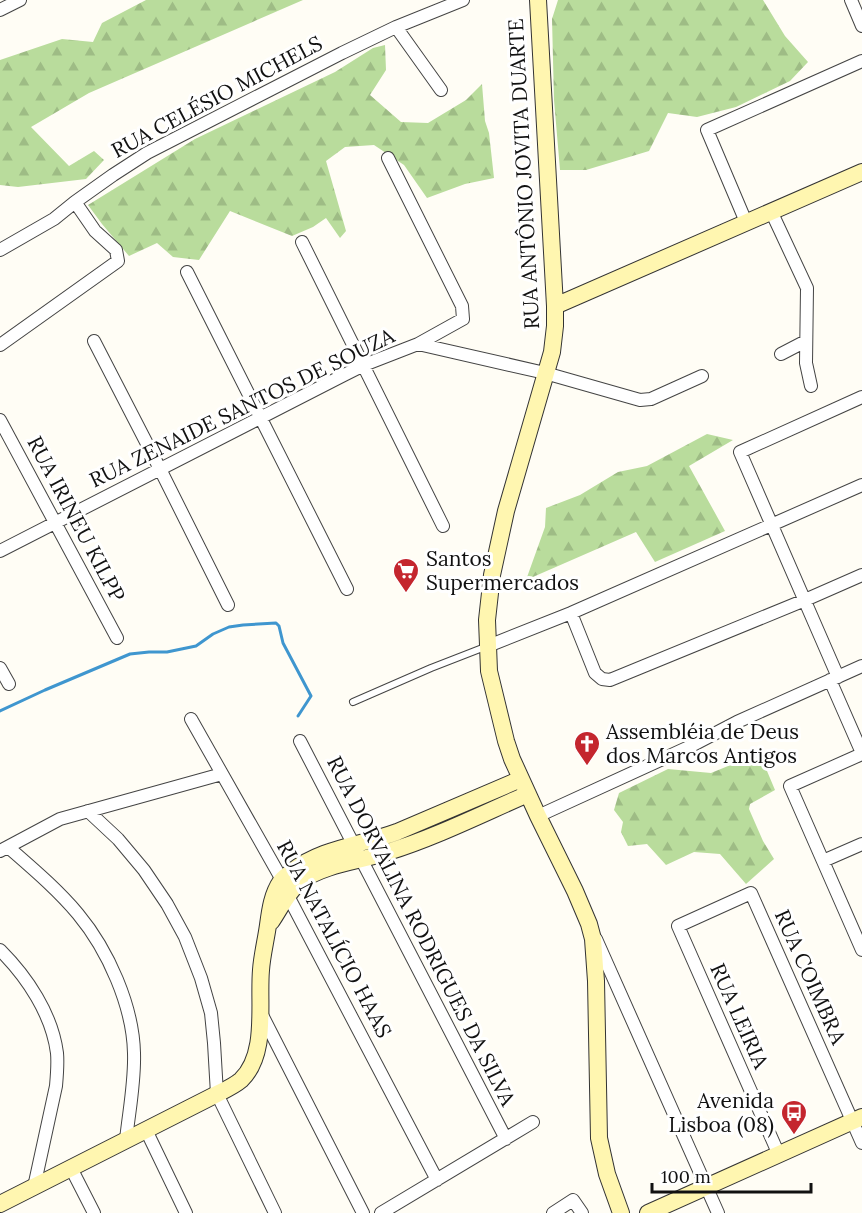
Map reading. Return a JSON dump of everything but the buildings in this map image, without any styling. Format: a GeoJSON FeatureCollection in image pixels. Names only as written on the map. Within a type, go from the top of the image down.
{"type":"FeatureCollection","features":[{"type":"Feature","properties":{"kind":"main road","name":"RUA ANTÔNIO JOVITA DUARTE"},"geometry":{"type":"LineString","coordinates":[[538,1],[555,306],[554,338],[552,352],[506,511],[492,575],[487,620],[489,671],[506,741],[524,786],[589,924],[594,951],[597,1002],[600,1138],[607,1174],[621,1213]]}},
{"type":"Feature","properties":{"kind":"main road"},"geometry":{"type":"LineString","coordinates":[[555,306],[862,172]]}},
{"type":"Feature","properties":{"kind":"main road"},"geometry":{"type":"LineString","coordinates":[[267,928],[288,896],[301,882],[315,874],[348,862],[358,852],[377,840],[524,786]]}},
{"type":"Feature","properties":{"kind":"main road"},"geometry":{"type":"LineString","coordinates":[[0,1204],[217,1094],[241,1079],[251,1066],[257,1046],[261,970],[267,928],[272,902],[282,880],[306,863],[343,847],[358,852]]}},
{"type":"Feature","properties":{"kind":"main road"},"geometry":{"type":"LineString","coordinates":[[648,1213],[857,1120]]}},
{"type":"Feature","properties":{"kind":"street"},"geometry":{"type":"LineString","coordinates":[[0,10],[20,0]]}},
{"type":"Feature","properties":{"kind":"street","name":"RUA CELÉSIO MICHELS"},"geometry":{"type":"LineString","coordinates":[[0,250],[54,219],[122,168],[147,153],[333,57],[396,27],[463,0]]}},
{"type":"Feature","properties":{"kind":"street"},"geometry":{"type":"LineString","coordinates":[[851,0],[862,26]]}},
{"type":"Feature","properties":{"kind":"street"},"geometry":{"type":"LineString","coordinates":[[396,27],[441,90]]}},
{"type":"Feature","properties":{"kind":"street"},"geometry":{"type":"LineString","coordinates":[[746,222],[707,130],[862,61]]}},
{"type":"Feature","properties":{"kind":"street"},"geometry":{"type":"LineString","coordinates":[[388,158],[462,306],[463,319],[418,344]]}},
{"type":"Feature","properties":{"kind":"street"},"geometry":{"type":"LineString","coordinates":[[0,345],[118,261],[116,250],[95,231],[75,202]]}},
{"type":"Feature","properties":{"kind":"street"},"geometry":{"type":"LineString","coordinates":[[771,211],[807,288],[806,363],[811,386]]}},
{"type":"Feature","properties":{"kind":"street"},"geometry":{"type":"LineString","coordinates":[[302,242],[443,526]]}},
{"type":"Feature","properties":{"kind":"street"},"geometry":{"type":"LineString","coordinates":[[187,272],[347,589]]}},
{"type":"Feature","properties":{"kind":"street"},"geometry":{"type":"LineString","coordinates":[[94,341],[228,605]]}},
{"type":"Feature","properties":{"kind":"street"},"geometry":{"type":"LineString","coordinates":[[781,354],[806,341]]}},
{"type":"Feature","properties":{"kind":"street","name":"RUA ZENAIDE SANTOS DE SOUZA"},"geometry":{"type":"LineString","coordinates":[[0,551],[364,365],[418,344],[545,374],[640,400],[651,399],[702,376]]}},
{"type":"Feature","properties":{"kind":"street"},"geometry":{"type":"LineString","coordinates":[[862,397],[740,452],[805,600],[862,753],[790,786],[862,950]]}},
{"type":"Feature","properties":{"kind":"street","name":"RUA IRINEU KILPP"},"geometry":{"type":"LineString","coordinates":[[0,420],[117,638]]}},
{"type":"Feature","properties":{"kind":"street"},"geometry":{"type":"LineString","coordinates":[[488,646],[571,613],[862,485]]}},
{"type":"Feature","properties":{"kind":"street"},"geometry":{"type":"LineString","coordinates":[[571,613],[596,674],[602,679],[610,680],[805,600],[862,574]]}},
{"type":"Feature","properties":{"kind":"street"},"geometry":{"type":"LineString","coordinates":[[538,816],[691,746],[736,722],[862,666]]}},
{"type":"Feature","properties":{"kind":"street"},"geometry":{"type":"LineString","coordinates":[[0,668],[9,684]]}},
{"type":"Feature","properties":{"kind":"street","name":"RUA NATALÍCIO HAAS"},"geometry":{"type":"LineString","coordinates":[[191,719],[282,880],[288,896],[437,1180]]}},
{"type":"Feature","properties":{"kind":"street","name":"RUA DORVALINA RODRIGUES DA SILVA"},"geometry":{"type":"LineString","coordinates":[[300,741],[506,1139]]}},
{"type":"Feature","properties":{"kind":"street"},"geometry":{"type":"LineString","coordinates":[[126,1140],[134,1054],[133,1032],[118,985],[102,951],[84,922],[63,897],[4,849],[60,819],[222,774]]}},
{"type":"Feature","properties":{"kind":"street"},"geometry":{"type":"LineString","coordinates":[[88,811],[118,839],[144,870],[167,904],[185,937],[201,978],[210,1013],[217,1094],[275,1213]]}},
{"type":"Feature","properties":{"kind":"street"},"geometry":{"type":"LineString","coordinates":[[823,861],[862,844]]}},
{"type":"Feature","properties":{"kind":"street","name":"RUA LEIRIA"},"geometry":{"type":"LineString","coordinates":[[751,893],[678,926],[779,1155]]}},
{"type":"Feature","properties":{"kind":"street","name":"RUA COIMBRA"},"geometry":{"type":"LineString","coordinates":[[751,893],[857,1120],[862,1143]]}},
{"type":"Feature","properties":{"kind":"street"},"geometry":{"type":"LineString","coordinates":[[589,924],[718,1213]]}},
{"type":"Feature","properties":{"kind":"street"},"geometry":{"type":"LineString","coordinates":[[0,950],[17,968],[38,1000],[50,1025],[57,1052],[56,1086],[34,1187]]}},
{"type":"Feature","properties":{"kind":"street"},"geometry":{"type":"LineString","coordinates":[[597,1002],[606,992],[620,993]]}},
{"type":"Feature","properties":{"kind":"street"},"geometry":{"type":"LineString","coordinates":[[260,1012],[363,1213]]}},
{"type":"Feature","properties":{"kind":"street"},"geometry":{"type":"LineString","coordinates":[[381,1213],[533,1122]]}},
{"type":"Feature","properties":{"kind":"street"},"geometry":{"type":"LineString","coordinates":[[146,1130],[186,1213]]}},
{"type":"Feature","properties":{"kind":"street"},"geometry":{"type":"LineString","coordinates":[[71,1168],[94,1213]]}},
{"type":"Feature","properties":{"kind":"street"},"geometry":{"type":"LineString","coordinates":[[553,1213],[573,1200],[582,1213]]}},
{"type":"Feature","properties":{"kind":"street"},"geometry":{"type":"LineString","coordinates":[[0,1204],[5,1213]]}},
{"type":"Feature","properties":{"kind":"lane"},"geometry":{"type":"LineString","coordinates":[[353,702],[488,646]]}},
{"type":"Feature","properties":{"kind":"green space"},"geometry":{"type":"Polygon","coordinates":[[[146,0],[303,0],[89,93],[31,127],[69,166],[94,151],[104,160],[86,179],[18,187],[0,185],[0,60],[62,39],[93,42],[102,23],[146,0]]]}},
{"type":"Feature","properties":{"kind":"green space"},"geometry":{"type":"Polygon","coordinates":[[[558,0],[763,0],[785,36],[808,62],[790,81],[736,107],[697,117],[668,113],[649,151],[586,170],[560,170],[554,100],[552,19],[558,0]]]}},
{"type":"Feature","properties":{"kind":"green space"},"geometry":{"type":"Polygon","coordinates":[[[385,45],[386,70],[370,95],[401,122],[428,123],[466,100],[482,84],[494,178],[465,184],[427,198],[404,165],[374,145],[345,147],[326,161],[346,231],[340,238],[326,218],[313,227],[292,236],[230,211],[199,260],[173,257],[157,243],[129,256],[88,205],[195,139],[335,72],[373,48],[385,45]]]}},
{"type":"Feature","properties":{"kind":"green space"},"geometry":{"type":"Polygon","coordinates":[[[707,434],[733,440],[689,466],[725,531],[655,562],[636,532],[526,580],[545,527],[546,508],[580,495],[618,472],[647,466],[707,434]]]}},
{"type":"Feature","properties":{"kind":"green space"},"geometry":{"type":"Polygon","coordinates":[[[755,755],[767,771],[775,790],[750,804],[749,809],[774,859],[746,884],[720,854],[694,852],[666,865],[647,844],[628,846],[621,832],[623,822],[614,810],[619,793],[668,769],[711,773],[755,755]]]}},
{"type":"Feature","properties":{"kind":"waterway"},"geometry":{"type":"LineString","coordinates":[[0,711],[130,654],[167,652],[196,646],[213,634],[229,627],[276,623],[279,626],[283,643],[311,696],[298,716]]}},
{"type":"Feature","properties":{"kind":"place","name":"Santos Supermercados"},"geometry":{"type":"Point","coordinates":[406,594]}},
{"type":"Feature","properties":{"kind":"place","name":"Assembléia de Deus dos Marcos Antigos"},"geometry":{"type":"Point","coordinates":[587,767]}},
{"type":"Feature","properties":{"kind":"place","name":"Avenida Lisboa (08)"},"geometry":{"type":"Point","coordinates":[794,1136]}}]}
